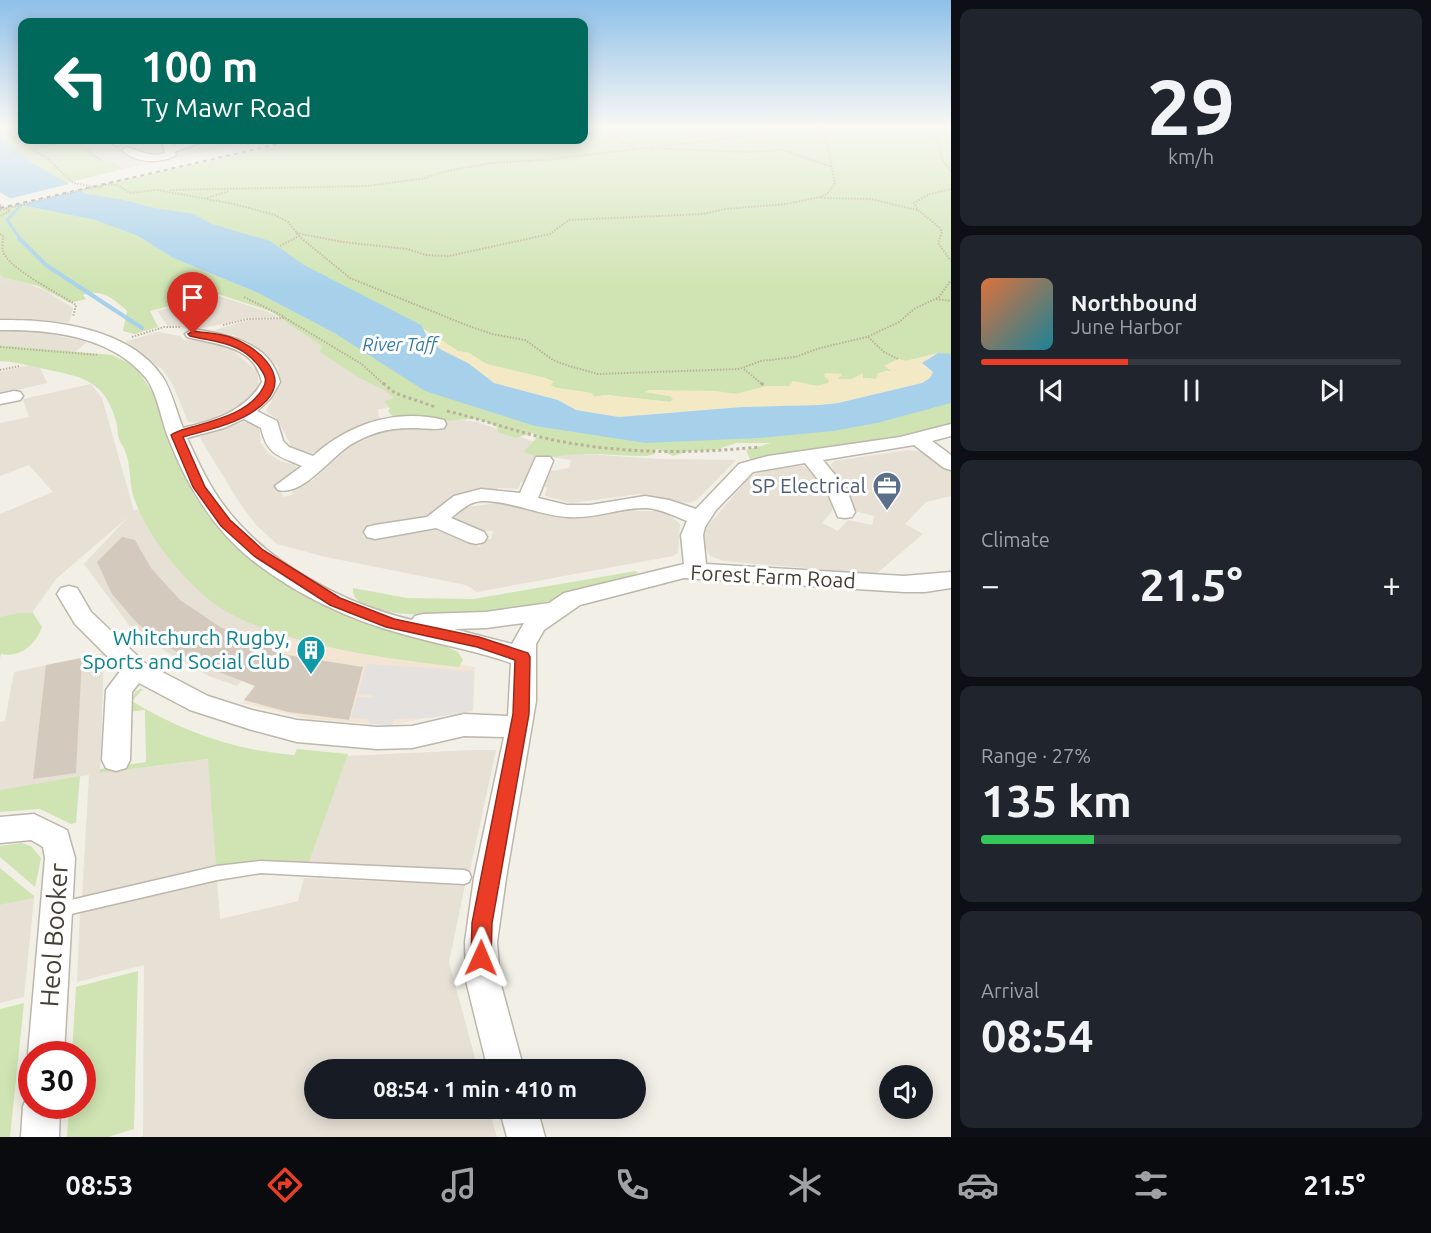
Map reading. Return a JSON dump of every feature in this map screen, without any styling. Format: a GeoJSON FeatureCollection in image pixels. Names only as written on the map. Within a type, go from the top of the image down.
{"type":"FeatureCollection","features":[{"type":"Feature","properties":{"kind":"street"},"geometry":{"type":"LineString","coordinates":[[0,325],[66,330],[101,340],[127,353],[154,378],[199,487],[226,523],[258,553],[335,602],[392,624],[479,642],[522,657],[523,701],[490,878],[481,942],[483,981],[503,1059]]}},
{"type":"Feature","properties":{"kind":"street"},"geometry":{"type":"LineString","coordinates":[[177,435],[219,423],[244,412],[263,398],[271,382],[267,368],[250,352],[233,341],[190,331]]}},
{"type":"Feature","properties":{"kind":"street"},"geometry":{"type":"LineString","coordinates":[[244,412],[270,425],[274,442],[282,451],[316,464]]}},
{"type":"Feature","properties":{"kind":"street"},"geometry":{"type":"LineString","coordinates":[[285,486],[305,475],[353,436],[385,423],[440,414]]}},
{"type":"Feature","properties":{"kind":"street"},"geometry":{"type":"LineString","coordinates":[[696,571],[692,535],[700,518],[746,468],[768,462],[917,439],[951,430]]}},
{"type":"Feature","properties":{"kind":"street"},"geometry":{"type":"LineString","coordinates":[[917,439],[951,464]]}},
{"type":"Feature","properties":{"kind":"street"},"geometry":{"type":"LineString","coordinates":[[811,457],[837,490],[845,512]]}},
{"type":"Feature","properties":{"kind":"street"},"geometry":{"type":"LineString","coordinates":[[527,500],[543,462]]}},
{"type":"Feature","properties":{"kind":"street"},"geometry":{"type":"LineString","coordinates":[[375,532],[424,525],[437,520],[454,505],[481,495],[527,500],[558,510],[578,512],[645,502],[662,504],[700,518]]}},
{"type":"Feature","properties":{"kind":"street"},"geometry":{"type":"LineString","coordinates":[[437,520],[476,537]]}},
{"type":"Feature","properties":{"kind":"street","name":"Forest Farm Road"},"geometry":{"type":"LineString","coordinates":[[522,657],[524,644],[530,631],[542,617],[553,610],[572,599],[660,576],[696,571],[904,584],[951,580]]}},
{"type":"Feature","properties":{"kind":"street"},"geometry":{"type":"LineString","coordinates":[[69,594],[83,618],[136,670],[199,703],[252,720],[297,731],[396,739],[464,725],[519,727]]}},
{"type":"Feature","properties":{"kind":"street"},"geometry":{"type":"LineString","coordinates":[[392,624],[486,620],[553,610]]}},
{"type":"Feature","properties":{"kind":"street"},"geometry":{"type":"LineString","coordinates":[[116,760],[119,690],[136,670]]}},
{"type":"Feature","properties":{"kind":"street","name":"Heol Booker"},"geometry":{"type":"LineString","coordinates":[[0,830],[34,827],[56,839],[60,858],[47,1041]]}},
{"type":"Feature","properties":{"kind":"street"},"geometry":{"type":"LineString","coordinates":[[40,1137],[41,1119]]}},
{"type":"Feature","properties":{"kind":"street"},"geometry":{"type":"LineString","coordinates":[[521,1119],[526,1137]]}},
{"type":"Feature","properties":{"kind":"lane"},"geometry":{"type":"LineString","coordinates":[[57,910],[217,873],[261,867],[464,877]]}},
{"type":"Feature","properties":{"kind":"path"},"geometry":{"type":"LineString","coordinates":[[70,180],[73,183],[100,188],[106,184]]}},
{"type":"Feature","properties":{"kind":"path"},"geometry":{"type":"LineString","coordinates":[[0,210],[106,184],[117,185],[130,193],[156,190],[368,186],[410,180]]}},
{"type":"Feature","properties":{"kind":"path"},"geometry":{"type":"LineString","coordinates":[[818,198],[827,194],[835,184],[834,180]]}},
{"type":"Feature","properties":{"kind":"path"},"geometry":{"type":"LineString","coordinates":[[918,210],[915,205],[916,201],[930,194],[951,189]]}},
{"type":"Feature","properties":{"kind":"path"},"geometry":{"type":"LineString","coordinates":[[156,190],[275,215],[288,222],[297,235],[350,278],[492,334],[525,340],[553,360],[598,374],[744,368],[761,361],[795,357],[820,348],[867,337],[935,299],[943,293],[951,280]]}},
{"type":"Feature","properties":{"kind":"path"},"geometry":{"type":"LineString","coordinates":[[205,199],[238,190]]}},
{"type":"Feature","properties":{"kind":"path"},"geometry":{"type":"LineString","coordinates":[[280,246],[297,235],[407,249],[426,255],[449,256],[499,243],[550,234],[560,224],[569,220],[703,214],[818,198],[857,197],[898,203],[918,210],[940,228],[942,232],[938,243],[951,261]]}},
{"type":"Feature","properties":{"kind":"path"},"geometry":{"type":"LineString","coordinates":[[0,205],[10,211],[0,216]]}},
{"type":"Feature","properties":{"kind":"path"},"geometry":{"type":"LineString","coordinates":[[0,234],[3,236],[3,251],[15,268],[55,290],[76,305],[70,324]]}},
{"type":"Feature","properties":{"kind":"path"},"geometry":{"type":"LineString","coordinates":[[244,297],[316,334],[360,363],[395,393],[440,414],[558,441],[639,451],[690,453],[767,446]]}},
{"type":"Feature","properties":{"kind":"path"},"geometry":{"type":"LineString","coordinates":[[935,299],[951,301]]}},
{"type":"Feature","properties":{"kind":"path"},"geometry":{"type":"LineString","coordinates":[[222,325],[248,319],[285,318]]}},
{"type":"Feature","properties":{"kind":"path"},"geometry":{"type":"LineString","coordinates":[[126,339],[164,327],[190,331]]}},
{"type":"Feature","properties":{"kind":"path"},"geometry":{"type":"LineString","coordinates":[[867,337],[885,352],[898,359]]}},
{"type":"Feature","properties":{"kind":"path"},"geometry":{"type":"LineString","coordinates":[[0,347],[75,353]]}},
{"type":"Feature","properties":{"kind":"path"},"geometry":{"type":"LineString","coordinates":[[0,370],[20,366]]}},
{"type":"Feature","properties":{"kind":"path"},"geometry":{"type":"LineString","coordinates":[[744,368],[757,382],[765,386]]}},
{"type":"Feature","properties":{"kind":"shaded area"},"geometry":{"type":"Polygon","coordinates":[[[0,266],[8,275],[46,291],[73,308],[69,323],[0,318],[0,266]]]}},
{"type":"Feature","properties":{"kind":"shaded area"},"geometry":{"type":"Polygon","coordinates":[[[216,295],[277,317],[248,318],[199,329],[168,326],[157,311],[216,295]]]}},
{"type":"Feature","properties":{"kind":"shaded area"},"geometry":{"type":"Polygon","coordinates":[[[281,319],[357,362],[394,398],[396,407],[378,409],[379,419],[334,440],[319,451],[311,453],[291,446],[278,420],[266,411],[281,384],[278,367],[253,344],[233,335],[212,331],[248,320],[281,319]]]}},
{"type":"Feature","properties":{"kind":"shaded area"},"geometry":{"type":"Polygon","coordinates":[[[12,328],[87,342],[75,352],[0,345],[0,329],[12,328]]]}},
{"type":"Feature","properties":{"kind":"shaded area"},"geometry":{"type":"Polygon","coordinates":[[[157,332],[180,336],[184,340],[204,339],[235,347],[232,350],[257,371],[259,387],[254,396],[221,416],[198,423],[188,422],[173,385],[163,370],[125,342],[157,332]]]}},
{"type":"Feature","properties":{"kind":"shaded area"},"geometry":{"type":"Polygon","coordinates":[[[38,363],[47,383],[0,394],[0,372],[38,363]]]}},
{"type":"Feature","properties":{"kind":"shaded area"},"geometry":{"type":"Polygon","coordinates":[[[91,384],[102,398],[134,511],[137,509],[149,518],[288,627],[237,686],[209,676],[168,653],[129,625],[84,564],[128,517],[56,579],[17,634],[0,635],[0,514],[53,492],[29,465],[0,476],[0,423],[29,417],[23,399],[91,384]]]}},
{"type":"Feature","properties":{"kind":"shaded area"},"geometry":{"type":"Polygon","coordinates":[[[449,418],[477,422],[532,441],[583,454],[660,459],[736,460],[697,500],[692,502],[684,503],[639,494],[571,503],[545,496],[547,487],[541,486],[546,472],[569,468],[571,460],[537,455],[526,483],[521,482],[518,489],[498,488],[496,491],[449,501],[423,521],[391,527],[369,524],[363,534],[364,537],[374,539],[433,529],[479,547],[486,539],[491,539],[493,531],[475,530],[453,519],[453,513],[467,505],[469,507],[497,503],[573,519],[632,511],[655,511],[669,515],[680,524],[678,553],[673,556],[477,592],[466,585],[326,557],[277,544],[256,525],[239,502],[200,438],[243,422],[252,422],[259,428],[261,443],[268,453],[280,461],[295,465],[297,470],[294,477],[275,484],[284,497],[294,494],[290,489],[308,480],[312,481],[343,453],[340,451],[364,437],[402,424],[444,428],[449,418]]]}},
{"type":"Feature","properties":{"kind":"shaded area"},"geometry":{"type":"Polygon","coordinates":[[[908,450],[924,452],[944,469],[951,471],[951,496],[926,502],[905,524],[923,534],[876,574],[724,561],[710,556],[704,546],[707,527],[747,480],[766,471],[798,466],[804,466],[815,477],[820,477],[830,493],[832,511],[822,523],[838,531],[848,520],[872,525],[874,516],[855,511],[850,506],[831,465],[834,461],[908,450]]]}},
{"type":"Feature","properties":{"kind":"shaded area"},"geometry":{"type":"Polygon","coordinates":[[[288,627],[350,646],[475,667],[473,711],[392,725],[309,719],[242,703],[255,685],[242,681],[288,627]]]}},
{"type":"Feature","properties":{"kind":"shaded area"},"geometry":{"type":"Polygon","coordinates":[[[104,653],[100,773],[209,759],[216,867],[82,898],[89,775],[0,790],[0,722],[5,721],[14,672],[104,653]]]}},
{"type":"Feature","properties":{"kind":"shaded area"},"geometry":{"type":"Polygon","coordinates":[[[367,664],[474,671],[473,711],[430,718],[394,719],[392,725],[369,724],[369,719],[351,718],[357,697],[373,698],[373,695],[358,694],[367,664]]]}},
{"type":"Feature","properties":{"kind":"shaded area"},"geometry":{"type":"Polygon","coordinates":[[[496,750],[470,870],[309,862],[347,756],[496,750]]]}},
{"type":"Feature","properties":{"kind":"shaded area"},"geometry":{"type":"Polygon","coordinates":[[[304,878],[465,885],[449,962],[475,1059],[304,1059],[304,1119],[492,1119],[497,1137],[141,1137],[143,1136],[144,965],[77,982],[80,912],[217,880],[220,919],[298,901],[304,878]]]}},
{"type":"Feature","properties":{"kind":"shaded area"},"geometry":{"type":"Polygon","coordinates":[[[34,898],[24,997],[0,1003],[0,905],[34,898]]]}},
{"type":"Feature","properties":{"kind":"green space"},"geometry":{"type":"Polygon","coordinates":[[[61,180],[78,180],[66,183],[61,180]]]}},
{"type":"Feature","properties":{"kind":"green space"},"geometry":{"type":"Polygon","coordinates":[[[124,180],[951,180],[951,355],[938,353],[906,361],[898,359],[885,366],[892,371],[885,371],[876,379],[863,378],[863,374],[852,379],[837,379],[842,374],[818,386],[767,386],[737,394],[650,390],[646,392],[670,396],[674,399],[670,402],[606,395],[594,397],[591,393],[556,388],[550,385],[553,382],[545,378],[486,364],[469,353],[458,351],[425,330],[79,190],[124,180]]]}},
{"type":"Feature","properties":{"kind":"green space"},"geometry":{"type":"Polygon","coordinates":[[[18,204],[95,220],[138,236],[173,258],[256,292],[336,334],[643,437],[951,385],[951,426],[941,431],[752,463],[746,450],[771,443],[736,443],[715,450],[689,451],[673,456],[659,449],[655,450],[655,454],[647,456],[577,454],[546,457],[531,455],[524,452],[538,436],[533,433],[515,438],[498,432],[497,427],[492,424],[474,419],[415,422],[394,417],[388,411],[390,408],[384,401],[394,398],[386,391],[358,377],[320,352],[322,346],[270,311],[218,294],[150,311],[158,327],[135,334],[123,331],[127,311],[107,296],[90,293],[83,295],[86,299],[70,303],[38,286],[3,277],[0,273],[0,208],[18,204]]]}},
{"type":"Feature","properties":{"kind":"green space"},"geometry":{"type":"Polygon","coordinates":[[[0,345],[112,355],[135,366],[162,407],[193,494],[208,516],[227,535],[315,599],[351,618],[434,641],[458,652],[463,660],[459,667],[363,654],[292,638],[231,614],[207,598],[174,564],[154,538],[138,509],[133,495],[127,456],[119,439],[117,423],[106,398],[92,384],[73,375],[0,361],[0,345]]]}},
{"type":"Feature","properties":{"kind":"green space"},"geometry":{"type":"Polygon","coordinates":[[[636,571],[638,573],[534,605],[482,614],[396,613],[373,608],[357,600],[353,588],[407,598],[473,599],[636,571]]]}},
{"type":"Feature","properties":{"kind":"green space"},"geometry":{"type":"Polygon","coordinates":[[[33,613],[42,627],[36,639],[27,648],[15,654],[1,654],[0,658],[0,617],[33,613]]]}},
{"type":"Feature","properties":{"kind":"green space"},"geometry":{"type":"Polygon","coordinates":[[[143,689],[132,701],[170,722],[210,738],[273,753],[294,755],[297,749],[348,754],[309,862],[265,861],[216,867],[208,759],[100,773],[100,769],[146,762],[145,710],[129,712],[129,699],[133,698],[135,692],[143,689]]]}},
{"type":"Feature","properties":{"kind":"green space"},"geometry":{"type":"Polygon","coordinates":[[[80,776],[76,823],[71,824],[40,809],[0,812],[0,790],[80,776]]]}},
{"type":"Feature","properties":{"kind":"green space"},"geometry":{"type":"Polygon","coordinates":[[[21,843],[31,846],[41,858],[35,887],[0,857],[0,846],[21,843]]]}},
{"type":"Feature","properties":{"kind":"green space"},"geometry":{"type":"Polygon","coordinates":[[[0,868],[34,896],[34,898],[0,905],[0,868]]]}},
{"type":"Feature","properties":{"kind":"green space"},"geometry":{"type":"Polygon","coordinates":[[[138,971],[134,1129],[108,1137],[67,1137],[68,1119],[96,1119],[96,1041],[73,1041],[76,987],[138,971]]]}},
{"type":"Feature","properties":{"kind":"green space"},"geometry":{"type":"Polygon","coordinates":[[[24,1003],[20,1041],[18,1041],[10,1137],[0,1137],[0,1009],[24,1003]]]}},
{"type":"Feature","properties":{"kind":"sand"},"geometry":{"type":"Polygon","coordinates":[[[427,336],[437,337],[458,351],[469,353],[486,364],[553,381],[551,385],[556,388],[592,393],[594,397],[606,395],[670,402],[673,399],[670,396],[644,392],[650,390],[716,391],[737,394],[767,386],[789,386],[793,381],[818,386],[828,383],[829,380],[824,376],[825,373],[842,374],[838,379],[852,379],[863,373],[863,378],[876,379],[878,373],[892,371],[884,366],[898,359],[906,361],[938,353],[928,358],[924,366],[933,372],[930,378],[922,383],[838,403],[742,407],[619,417],[576,410],[558,400],[494,383],[468,363],[440,349],[427,336]]]}},
{"type":"Feature","properties":{"kind":"water","name":"River Taff"},"geometry":{"type":"Polygon","coordinates":[[[0,180],[62,180],[87,194],[194,214],[212,224],[270,241],[304,265],[421,325],[427,336],[440,349],[468,363],[494,383],[558,400],[576,410],[619,417],[742,407],[838,403],[922,383],[930,378],[933,372],[922,363],[938,353],[951,354],[951,403],[877,423],[833,431],[760,438],[646,443],[535,426],[425,391],[336,334],[256,292],[173,258],[138,236],[95,220],[21,205],[0,192],[0,180]]]}},
{"type":"Feature","properties":{"kind":"pier"},"geometry":{"type":"Polygon","coordinates":[[[73,183],[85,189],[16,206],[4,200],[73,183]]]}},
{"type":"Feature","properties":{"kind":"building"},"geometry":{"type":"Polygon","coordinates":[[[122,537],[135,540],[151,568],[180,600],[220,627],[287,655],[363,667],[349,720],[288,712],[244,700],[255,686],[208,668],[168,647],[138,624],[112,594],[97,562],[122,537]]]}},
{"type":"Feature","properties":{"kind":"building"},"geometry":{"type":"Polygon","coordinates":[[[82,658],[76,773],[33,779],[46,665],[82,658]]]}},
{"type":"Feature","properties":{"kind":"waterway"},"geometry":{"type":"LineString","coordinates":[[21,205],[7,220],[21,240]]}},
{"type":"Feature","properties":{"kind":"waterway"},"geometry":{"type":"LineString","coordinates":[[21,240],[46,265],[142,328]]}},
{"type":"Feature","properties":{"kind":"railway"},"geometry":{"type":"LineString","coordinates":[[0,208],[122,180]]}},
{"type":"Feature","properties":{"kind":"place","name":"SP Electrical"},"geometry":{"type":"Point","coordinates":[887,512]}},
{"type":"Feature","properties":{"kind":"place","name":"Whitchurch Rugby, Sports and Social Club"},"geometry":{"type":"Point","coordinates":[311,676]}},
{"type":"Feature","properties":{"kind":"route"},"geometry":{"type":"LineString","coordinates":[[193,334],[233,341],[261,361],[271,376],[271,382],[263,398],[244,412],[219,423],[177,435],[199,487],[226,523],[258,553],[335,602],[392,624],[479,642],[522,657],[523,701],[482,923],[481,958]]}}]}
